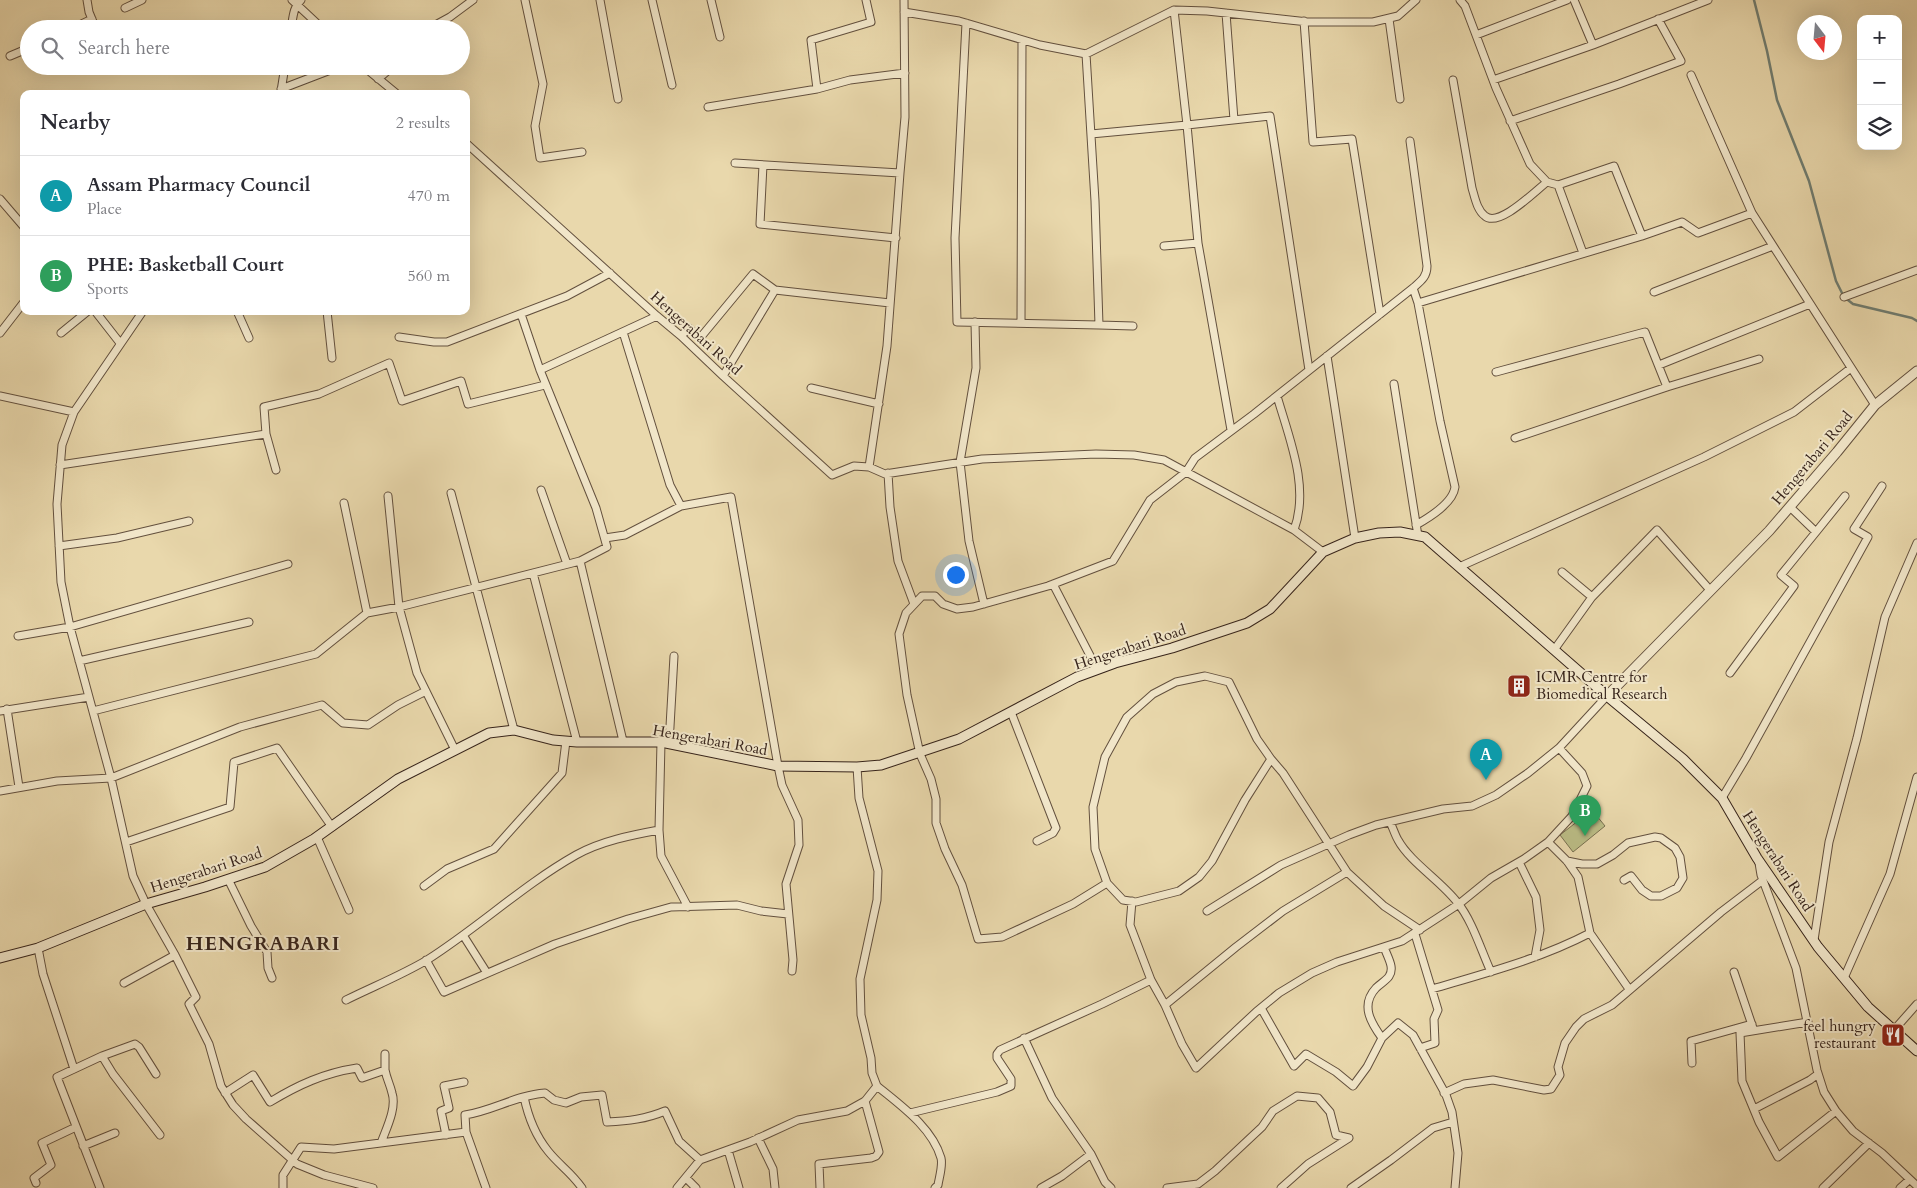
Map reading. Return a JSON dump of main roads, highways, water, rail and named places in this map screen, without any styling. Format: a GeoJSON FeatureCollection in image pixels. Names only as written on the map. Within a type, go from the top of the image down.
{"type":"FeatureCollection","features":[{"type":"Feature","properties":{"kind":"main road","name":"Hengerabari Road"},"geometry":{"type":"LineString","coordinates":[[1607,696],[1769,531],[1875,405],[1917,371]]}},
{"type":"Feature","properties":{"kind":"main road","name":"Hengerabari Road"},"geometry":{"type":"LineString","coordinates":[[0,958],[38,948],[146,904],[265,867],[317,837],[398,779],[489,733],[514,730],[553,740],[665,743],[778,766],[857,767],[881,765],[920,754],[959,739],[1077,677],[1097,669],[1172,648],[1247,623],[1270,609],[1323,552],[1355,538],[1379,533],[1400,532],[1425,537],[1607,696],[1683,759],[1722,798],[1757,858],[1814,940],[1868,1007],[1917,1051]]}},
{"type":"Feature","properties":{"kind":"waterway"},"geometry":{"type":"LineString","coordinates":[[1754,0],[1777,100],[1809,181],[1836,281],[1844,297],[1853,304],[1912,318],[1917,321]]}},
{"type":"Feature","properties":{"kind":"place","name":"ICMR Centre for Biomedical Research"},"geometry":{"type":"Point","coordinates":[1519,686]}},
{"type":"Feature","properties":{"kind":"place","name":"Assam Pharmacy Council"},"geometry":{"type":"Point","coordinates":[1486,780]}},
{"type":"Feature","properties":{"kind":"place","name":"PHE: Basketball Court"},"geometry":{"type":"Point","coordinates":[1585,836]}},
{"type":"Feature","properties":{"kind":"place","name":"feel hungry restaurant"},"geometry":{"type":"Point","coordinates":[1893,1035]}},
{"type":"Feature","properties":{"kind":"district","name":"HENGRABARI"},"geometry":{"type":"Point","coordinates":[263,943]}}]}
